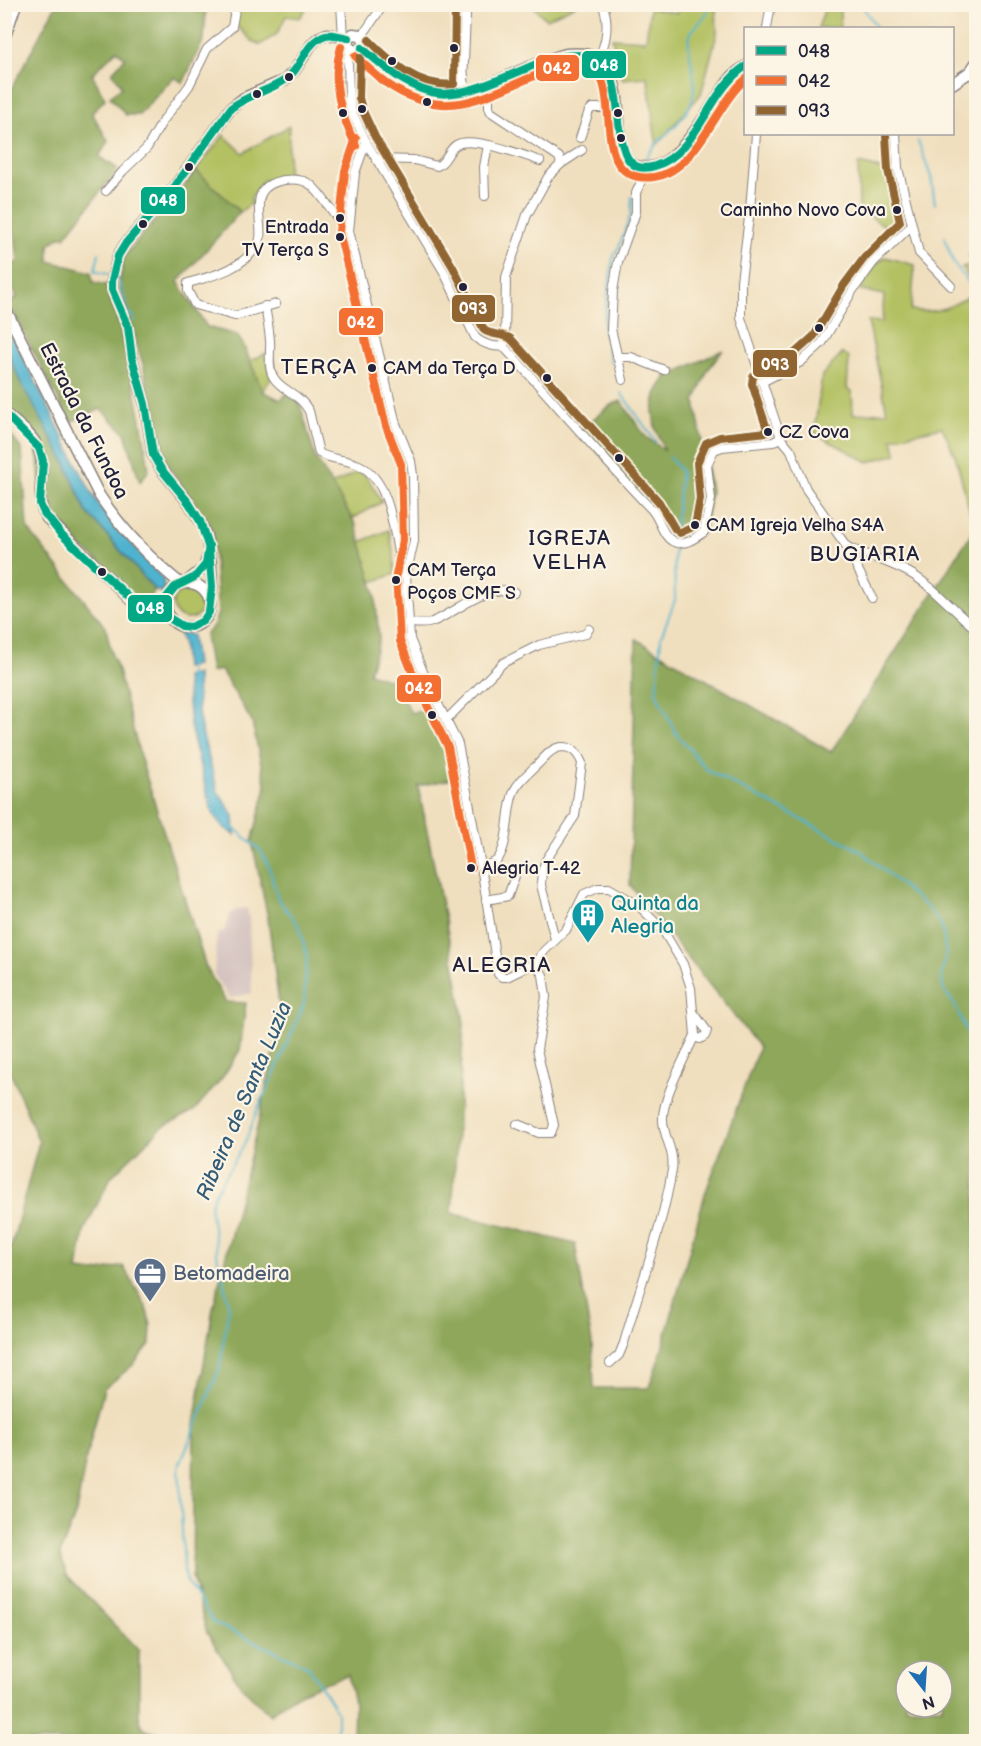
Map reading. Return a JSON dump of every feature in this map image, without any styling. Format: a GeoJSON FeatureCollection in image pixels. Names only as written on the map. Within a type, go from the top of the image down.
{"type":"FeatureCollection","features":[{"type":"Feature","properties":{"kind":"main road"},"geometry":{"type":"LineString","coordinates":[[4,39],[16,4]]}},
{"type":"Feature","properties":{"kind":"main road"},"geometry":{"type":"LineString","coordinates":[[351,43],[355,33],[362,36]]}},
{"type":"Feature","properties":{"kind":"main road"},"geometry":{"type":"LineString","coordinates":[[4,412],[39,448],[43,460],[40,504],[44,513],[60,533],[133,602],[191,627],[205,618],[209,612],[212,587],[209,549],[200,521],[153,455],[142,393],[132,358],[128,327],[112,290],[112,281],[118,256],[126,243],[173,189],[231,108],[244,98],[285,80],[318,38],[327,34],[351,43],[417,90],[436,95],[465,93],[566,54],[579,53],[597,59],[610,72],[615,84],[624,152],[632,164],[647,168],[663,162],[692,136],[731,77],[744,67]]}},
{"type":"Feature","properties":{"kind":"main road"},"geometry":{"type":"LineString","coordinates":[[954,83],[974,72]]}},
{"type":"Feature","properties":{"kind":"main road","name":"Estrada da Fundoa"},"geometry":{"type":"LineString","coordinates":[[4,306],[99,495],[114,517],[165,571],[183,584]]}},
{"type":"Feature","properties":{"kind":"main road"},"geometry":{"type":"LineString","coordinates":[[145,607],[168,595],[204,568],[209,549]]}},
{"type":"Feature","properties":{"kind":"main road","name":"Estrada da Fundoa"},"geometry":{"type":"LineString","coordinates":[[165,571],[168,595]]}},
{"type":"Feature","properties":{"kind":"main road"},"geometry":{"type":"LineString","coordinates":[[183,584],[201,587],[210,601]]}},
{"type":"Feature","properties":{"kind":"main road"},"geometry":{"type":"LineString","coordinates":[[168,595],[166,609],[173,621]]}},
{"type":"Feature","properties":{"kind":"street"},"geometry":{"type":"LineString","coordinates":[[106,191],[147,148],[167,114],[189,86],[207,49],[232,27],[236,4]]}},
{"type":"Feature","properties":{"kind":"street"},"geometry":{"type":"LineString","coordinates":[[341,4],[351,43],[348,60],[349,99],[352,112],[366,142],[444,272],[475,337],[479,341],[497,347],[503,346]]}},
{"type":"Feature","properties":{"kind":"street"},"geometry":{"type":"LineString","coordinates":[[362,36],[384,4]]}},
{"type":"Feature","properties":{"kind":"street"},"geometry":{"type":"LineString","coordinates":[[465,93],[463,72],[466,4]]}},
{"type":"Feature","properties":{"kind":"street"},"geometry":{"type":"LineString","coordinates":[[597,59],[603,46],[607,24],[602,4]]}},
{"type":"Feature","properties":{"kind":"street"},"geometry":{"type":"LineString","coordinates":[[767,27],[771,4]]}},
{"type":"Feature","properties":{"kind":"street"},"geometry":{"type":"LineString","coordinates":[[489,84],[489,108],[495,115],[559,158],[561,164]]}},
{"type":"Feature","properties":{"kind":"street"},"geometry":{"type":"LineString","coordinates":[[580,138],[592,108],[617,108]]}},
{"type":"Feature","properties":{"kind":"street"},"geometry":{"type":"LineString","coordinates":[[756,135],[742,277],[741,318],[781,438],[791,450],[806,489],[847,547],[872,598]]}},
{"type":"Feature","properties":{"kind":"street"},"geometry":{"type":"LineString","coordinates":[[896,135],[898,168],[919,255],[951,286]]}},
{"type":"Feature","properties":{"kind":"street"},"geometry":{"type":"LineString","coordinates":[[366,142],[355,173],[349,231],[396,424],[406,447],[413,475],[414,541],[406,575],[408,623],[413,651],[458,744],[498,974],[507,977],[535,963],[555,939],[566,930],[584,894],[598,888],[609,888],[638,904],[664,932],[683,964],[691,988],[694,1035],[665,1104],[663,1120],[673,1166],[663,1220],[620,1354],[610,1363]]}},
{"type":"Feature","properties":{"kind":"street"},"geometry":{"type":"LineString","coordinates":[[377,159],[414,160],[437,166],[445,161],[453,147],[461,143],[514,150],[540,161]]}},
{"type":"Feature","properties":{"kind":"street"},"geometry":{"type":"LineString","coordinates":[[485,196],[484,167],[488,145]]}},
{"type":"Feature","properties":{"kind":"street"},"geometry":{"type":"LineString","coordinates":[[503,346],[506,277],[527,215],[548,177],[561,164],[582,150]]}},
{"type":"Feature","properties":{"kind":"street"},"geometry":{"type":"LineString","coordinates":[[623,380],[611,329],[614,279],[636,212],[636,193],[647,168]]}},
{"type":"Feature","properties":{"kind":"street"},"geometry":{"type":"LineString","coordinates":[[276,304],[241,315],[229,316],[195,305],[187,287],[188,283],[233,269],[258,245],[258,201],[269,187],[285,180],[308,183],[349,231]]}},
{"type":"Feature","properties":{"kind":"street"},"geometry":{"type":"LineString","coordinates":[[762,382],[813,353],[822,344],[846,301],[873,263],[912,225]]}},
{"type":"Feature","properties":{"kind":"street"},"geometry":{"type":"LineString","coordinates":[[265,306],[270,340],[270,369],[274,378],[299,398],[309,411],[319,453],[368,470],[379,485],[387,499],[402,574],[406,575]]}},
{"type":"Feature","properties":{"kind":"street"},"geometry":{"type":"LineString","coordinates":[[503,346],[585,439],[656,514],[666,535],[675,542],[683,543],[704,532],[711,500],[707,465],[711,453],[722,447],[773,442],[781,438]]}},
{"type":"Feature","properties":{"kind":"street"},"geometry":{"type":"LineString","coordinates":[[617,357],[631,357],[664,370]]}},
{"type":"Feature","properties":{"kind":"street"},"geometry":{"type":"LineString","coordinates":[[847,547],[908,572],[947,601],[964,620],[976,629]]}},
{"type":"Feature","properties":{"kind":"street"},"geometry":{"type":"LineString","coordinates":[[408,623],[432,622],[480,596],[498,592],[514,592]]}},
{"type":"Feature","properties":{"kind":"street"},"geometry":{"type":"LineString","coordinates":[[446,720],[503,663],[539,645],[585,634],[589,629]]}},
{"type":"Feature","properties":{"kind":"street"},"geometry":{"type":"LineString","coordinates":[[481,866],[498,860],[507,832],[513,795],[518,785],[552,750],[561,747],[573,750],[579,755],[582,763],[575,816],[546,860],[542,871],[542,885],[555,939]]}},
{"type":"Feature","properties":{"kind":"street"},"geometry":{"type":"LineString","coordinates":[[486,900],[508,896],[515,876]]}},
{"type":"Feature","properties":{"kind":"street"},"geometry":{"type":"LineString","coordinates":[[517,1124],[545,1133],[551,1133],[554,1125],[537,1049],[546,998],[543,975],[535,963]]}},
{"type":"Feature","properties":{"kind":"street"},"geometry":{"type":"LineString","coordinates":[[694,1013],[706,1028],[707,1033],[700,1039],[694,1035]]}},
{"type":"Feature","properties":{"kind":"shaded area"},"geometry":{"type":"Polygon","coordinates":[[[247,908],[252,993],[230,998],[214,974],[217,934],[224,932],[230,914],[247,908]]]}},
{"type":"Feature","properties":{"kind":"green space"},"geometry":{"type":"Polygon","coordinates":[[[56,5],[206,5],[204,39],[183,83],[174,77],[139,115],[126,115],[110,97],[122,86],[112,72],[125,58],[117,50],[92,74],[105,99],[92,113],[108,141],[99,157],[118,169],[65,237],[59,237],[49,245],[49,261],[91,272],[93,282],[106,285],[132,376],[141,423],[149,470],[140,482],[125,433],[101,409],[70,422],[8,302],[17,298],[6,270],[18,261],[15,234],[5,227],[5,101],[56,5]]]}},
{"type":"Feature","properties":{"kind":"green space"},"geometry":{"type":"Polygon","coordinates":[[[238,5],[308,5],[300,18],[286,16],[277,34],[260,45],[252,41],[235,24],[238,5]]]}},
{"type":"Feature","properties":{"kind":"green space"},"geometry":{"type":"Polygon","coordinates":[[[532,5],[576,5],[546,19],[532,5]]]}},
{"type":"Feature","properties":{"kind":"green space"},"geometry":{"type":"Polygon","coordinates":[[[682,5],[716,5],[717,34],[701,94],[657,145],[647,77],[622,79],[612,38],[646,40],[650,8],[678,13],[682,5]]]}},
{"type":"Feature","properties":{"kind":"green space"},"geometry":{"type":"Polygon","coordinates":[[[826,5],[840,5],[840,27],[818,27],[826,5]]]}},
{"type":"Feature","properties":{"kind":"green space"},"geometry":{"type":"Polygon","coordinates":[[[289,126],[288,175],[263,181],[251,198],[252,203],[240,212],[196,170],[224,135],[243,153],[289,126]]]}},
{"type":"Feature","properties":{"kind":"green space"},"geometry":{"type":"Polygon","coordinates":[[[858,164],[890,171],[902,222],[895,233],[859,209],[858,164]]]}},
{"type":"Feature","properties":{"kind":"green space"},"geometry":{"type":"Polygon","coordinates":[[[196,170],[240,212],[178,282],[207,327],[237,335],[244,346],[262,391],[281,400],[288,392],[300,404],[315,457],[356,525],[375,593],[379,639],[369,673],[394,681],[411,713],[426,708],[447,742],[453,758],[453,779],[418,786],[464,1023],[452,1213],[575,1244],[592,1343],[594,1388],[649,1388],[705,1194],[759,1047],[630,885],[636,639],[831,752],[976,526],[976,1741],[353,1741],[354,1703],[348,1675],[297,1695],[270,1715],[240,1685],[207,1633],[192,1577],[194,1424],[213,1308],[281,1020],[268,918],[252,842],[266,787],[252,722],[221,670],[211,672],[205,635],[214,625],[218,613],[213,540],[206,522],[168,465],[159,441],[143,364],[119,287],[124,256],[178,195],[196,170]]]}},
{"type":"Feature","properties":{"kind":"green space"},"geometry":{"type":"Polygon","coordinates":[[[976,254],[976,289],[962,267],[971,265],[969,255],[976,254]]]}},
{"type":"Feature","properties":{"kind":"green space"},"geometry":{"type":"Polygon","coordinates":[[[885,257],[915,265],[911,310],[929,311],[945,308],[976,291],[976,519],[970,512],[956,458],[942,427],[892,438],[897,454],[868,462],[814,433],[822,375],[843,353],[849,358],[847,389],[852,391],[853,414],[887,412],[868,321],[882,322],[884,295],[860,290],[874,266],[885,257]]]}},
{"type":"Feature","properties":{"kind":"green space"},"geometry":{"type":"Polygon","coordinates":[[[4,346],[66,464],[86,511],[155,590],[149,597],[135,599],[108,569],[72,539],[43,508],[35,437],[5,405],[4,346]]]}},
{"type":"Feature","properties":{"kind":"green space"},"geometry":{"type":"Polygon","coordinates":[[[723,350],[708,370],[695,401],[711,491],[704,532],[691,540],[675,542],[656,514],[578,431],[611,405],[621,401],[645,436],[664,450],[655,427],[653,411],[656,394],[666,377],[723,350]]]}},
{"type":"Feature","properties":{"kind":"green space"},"geometry":{"type":"Polygon","coordinates":[[[266,353],[271,379],[262,391],[250,361],[266,353]]]}},
{"type":"Feature","properties":{"kind":"green space"},"geometry":{"type":"Polygon","coordinates":[[[5,427],[22,450],[27,528],[106,628],[140,756],[206,967],[226,1002],[246,1003],[240,1050],[222,1078],[194,1111],[162,1127],[111,1177],[84,1231],[78,1270],[95,1272],[123,1266],[145,1304],[151,1325],[150,1344],[134,1364],[104,1389],[86,1458],[76,1513],[60,1554],[67,1575],[139,1651],[139,1715],[142,1728],[208,1741],[5,1741],[4,1674],[7,1674],[4,1658],[5,1270],[39,1142],[4,1057],[5,427]]]}},
{"type":"Feature","properties":{"kind":"green space"},"geometry":{"type":"Polygon","coordinates":[[[360,471],[369,480],[382,502],[352,519],[331,485],[360,471]]]}},
{"type":"Feature","properties":{"kind":"green space"},"geometry":{"type":"Polygon","coordinates":[[[389,530],[395,574],[372,582],[360,542],[389,530]]]}},
{"type":"Feature","properties":{"kind":"green space"},"geometry":{"type":"Polygon","coordinates":[[[188,589],[199,593],[203,604],[199,615],[188,619],[177,615],[173,604],[177,593],[188,589]]]}},
{"type":"Feature","properties":{"kind":"water"},"geometry":{"type":"Polygon","coordinates":[[[4,319],[92,494],[104,513],[163,579],[162,592],[155,590],[86,511],[66,464],[20,381],[5,347],[4,319]]]}},
{"type":"Feature","properties":{"kind":"water"},"geometry":{"type":"Polygon","coordinates":[[[179,632],[192,635],[196,665],[185,668],[179,632]]]}},
{"type":"Feature","properties":{"kind":"water"},"geometry":{"type":"Polygon","coordinates":[[[197,674],[201,729],[218,792],[234,816],[235,835],[222,826],[212,812],[190,726],[186,677],[197,674]]]}},
{"type":"Feature","properties":{"kind":"waterway"},"geometry":{"type":"LineString","coordinates":[[644,162],[657,143],[680,121],[691,103],[694,77],[689,48],[690,35],[707,13],[708,4]]}},
{"type":"Feature","properties":{"kind":"waterway"},"geometry":{"type":"LineString","coordinates":[[861,4],[876,27]]}},
{"type":"Feature","properties":{"kind":"waterway"},"geometry":{"type":"LineString","coordinates":[[918,141],[931,177],[935,204]]}},
{"type":"Feature","properties":{"kind":"waterway"},"geometry":{"type":"LineString","coordinates":[[611,363],[603,329],[613,258],[631,214],[632,197]]}},
{"type":"Feature","properties":{"kind":"waterway"},"geometry":{"type":"LineString","coordinates":[[944,237],[954,264],[972,287],[976,302]]}},
{"type":"Feature","properties":{"kind":"waterway"},"geometry":{"type":"LineString","coordinates":[[99,253],[95,271],[111,275]]}},
{"type":"Feature","properties":{"kind":"waterway"},"geometry":{"type":"LineString","coordinates":[[117,276],[130,316],[133,315],[134,321]]}},
{"type":"Feature","properties":{"kind":"waterway"},"geometry":{"type":"LineString","coordinates":[[621,393],[656,442]]}},
{"type":"Feature","properties":{"kind":"waterway"},"geometry":{"type":"LineString","coordinates":[[669,457],[681,471],[674,538]]}},
{"type":"Feature","properties":{"kind":"waterway"},"geometry":{"type":"LineString","coordinates":[[674,544],[675,600],[661,637],[656,693],[676,733],[707,770],[861,851],[928,908],[942,926],[946,954],[941,978],[944,991],[954,1003],[970,1039],[971,1062],[976,1080]]}},
{"type":"Feature","properties":{"kind":"waterway","name":"Ribeira de Santa Luzia"},"geometry":{"type":"LineString","coordinates":[[189,666],[190,678]]}},
{"type":"Feature","properties":{"kind":"waterway","name":"Ribeira de Santa Luzia"},"geometry":{"type":"LineString","coordinates":[[234,828],[261,851],[269,867],[278,899],[299,926],[307,956],[304,1004],[245,1143],[216,1191],[210,1206],[220,1273],[229,1307],[219,1370],[179,1466],[184,1572],[188,1584],[214,1623],[309,1667],[337,1712],[337,1742]]}},
{"type":"Feature","properties":{"kind":"transit line","name":"093"},"geometry":{"type":"LineString","coordinates":[[369,40],[397,65],[418,78],[429,82],[454,84],[455,4]]}},
{"type":"Feature","properties":{"kind":"transit line","name":"048"},"geometry":{"type":"LineString","coordinates":[[4,413],[39,448],[43,461],[40,504],[44,513],[60,533],[136,604],[158,611],[182,626],[191,627],[203,621],[209,612],[212,587],[209,549],[200,521],[153,455],[145,404],[132,358],[128,327],[112,290],[118,256],[126,243],[173,189],[231,108],[285,80],[295,70],[310,46],[321,37],[338,35],[348,38]]}},
{"type":"Feature","properties":{"kind":"transit line","name":"042"},"geometry":{"type":"LineString","coordinates":[[341,47],[337,86],[342,110],[356,146]]}},
{"type":"Feature","properties":{"kind":"transit line","name":"048"},"geometry":{"type":"LineString","coordinates":[[362,48],[404,81],[422,90],[439,93],[456,93],[475,88],[540,62],[562,56],[586,55],[602,62],[611,77],[616,97],[621,140],[627,157],[637,167],[655,166],[670,159],[682,148],[722,90],[733,76],[744,68]]}},
{"type":"Feature","properties":{"kind":"transit line","name":"042"},"geometry":{"type":"LineString","coordinates":[[355,56],[382,80],[405,94],[440,104],[456,104],[473,100],[555,69],[584,66],[597,73],[604,87],[612,147],[619,164],[632,175],[654,177],[669,172],[682,163],[744,81]]}},
{"type":"Feature","properties":{"kind":"transit line","name":"093"},"geometry":{"type":"LineString","coordinates":[[360,58],[359,98],[362,109],[375,137],[453,267],[484,330],[511,339],[659,502],[675,529],[680,533],[695,526],[700,499],[697,463],[706,443],[720,437],[768,432],[752,384],[753,376],[795,353],[814,336],[844,285],[865,257],[900,222],[888,170],[886,135]]}},
{"type":"Feature","properties":{"kind":"transit line","name":"042"},"geometry":{"type":"LineString","coordinates":[[356,138],[345,171],[339,232],[386,426],[401,464],[403,540],[396,575],[400,641],[418,687],[448,747],[471,868]]}},
{"type":"Feature","properties":{"kind":"transit line","name":"048"},"geometry":{"type":"LineString","coordinates":[[135,603],[147,605],[159,602],[166,598],[175,587],[195,577],[206,564],[209,546]]}},
{"type":"Feature","properties":{"kind":"place","name":"Caminho Novo Cova"},"geometry":{"type":"Point","coordinates":[897,210]}},
{"type":"Feature","properties":{"kind":"place","name":"Entrada TV Terça S"},"geometry":{"type":"Point","coordinates":[340,237]}},
{"type":"Feature","properties":{"kind":"place","name":"CAM da Terça D"},"geometry":{"type":"Point","coordinates":[372,368]}},
{"type":"Feature","properties":{"kind":"place","name":"CZ Cova"},"geometry":{"type":"Point","coordinates":[768,432]}},
{"type":"Feature","properties":{"kind":"place","name":"CAM Igreja Velha S4A"},"geometry":{"type":"Point","coordinates":[695,525]}},
{"type":"Feature","properties":{"kind":"place","name":"CAM Terça Poços CMF S"},"geometry":{"type":"Point","coordinates":[396,580]}},
{"type":"Feature","properties":{"kind":"place","name":"Alegria T-42"},"geometry":{"type":"Point","coordinates":[471,868]}},
{"type":"Feature","properties":{"kind":"place","name":"Quinta da Alegria"},"geometry":{"type":"Point","coordinates":[588,944]}},
{"type":"Feature","properties":{"kind":"place","name":"Betomadeira"},"geometry":{"type":"Point","coordinates":[150,1303]}},
{"type":"Feature","properties":{"kind":"district","name":"TERÇA"},"geometry":{"type":"Point","coordinates":[319,367]}},
{"type":"Feature","properties":{"kind":"district","name":"IGREJA VELHA"},"geometry":{"type":"Point","coordinates":[570,550]}},
{"type":"Feature","properties":{"kind":"district","name":"BUGIARIA"},"geometry":{"type":"Point","coordinates":[865,554]}},
{"type":"Feature","properties":{"kind":"district","name":"ALEGRIA"},"geometry":{"type":"Point","coordinates":[502,965]}}]}
